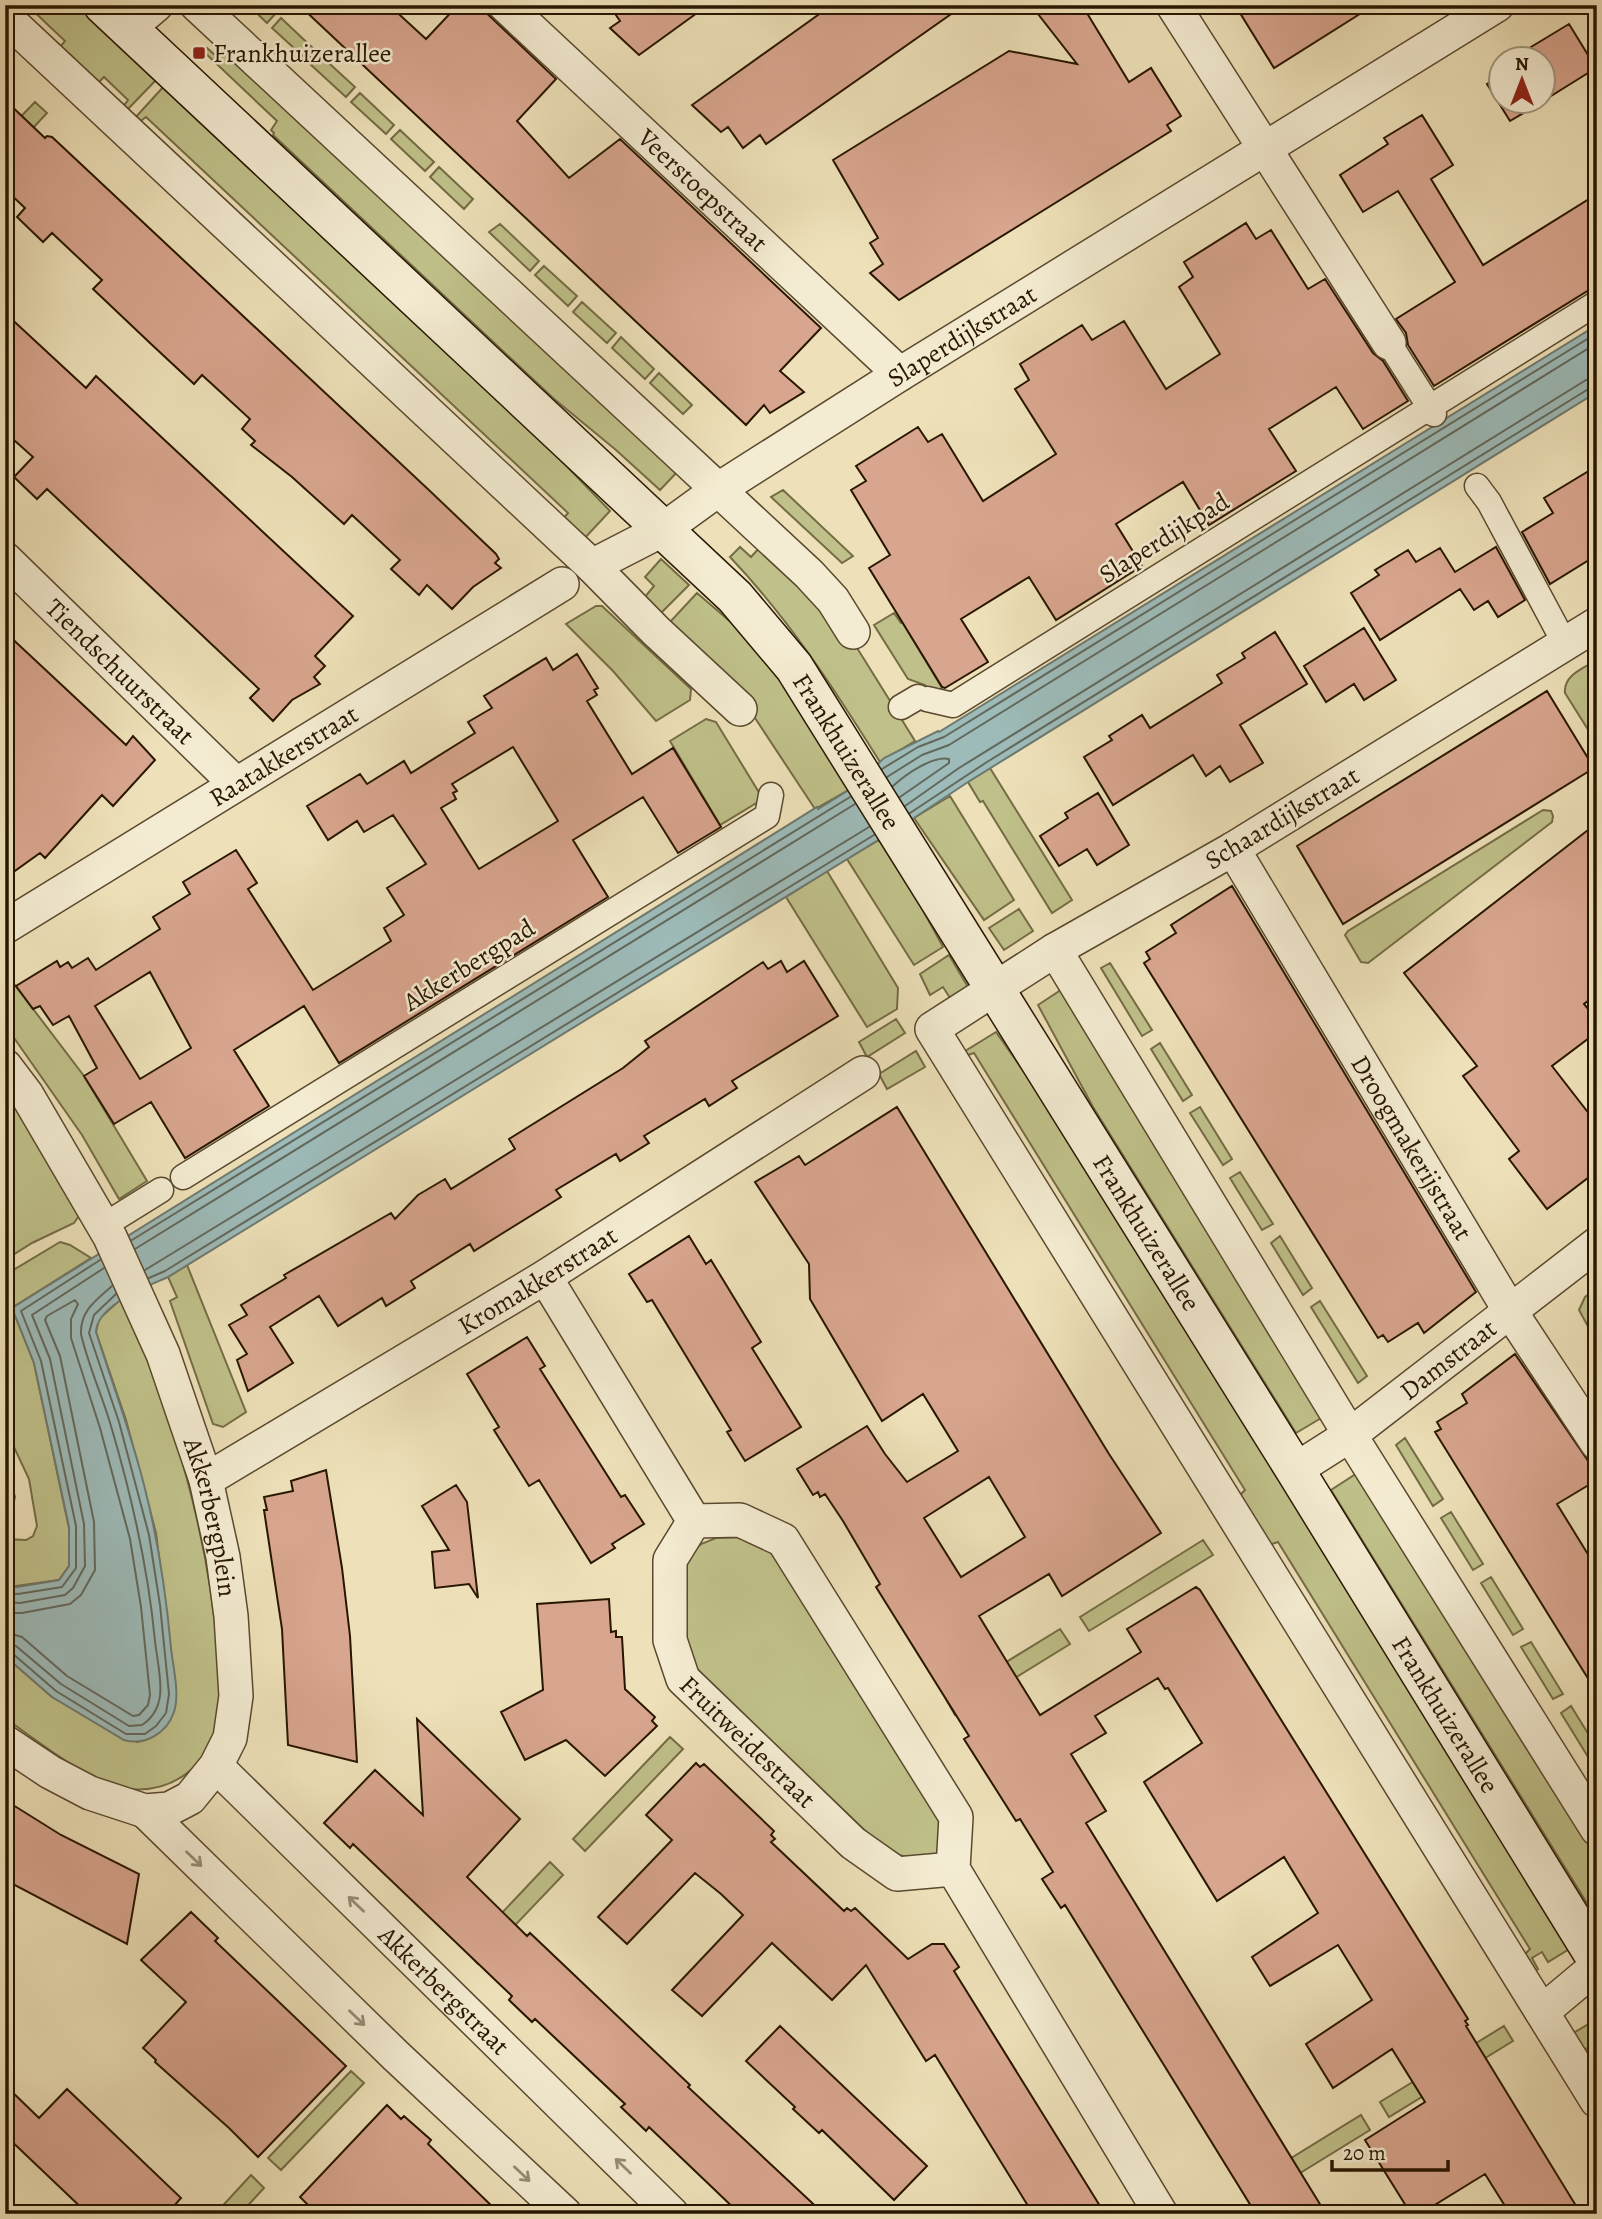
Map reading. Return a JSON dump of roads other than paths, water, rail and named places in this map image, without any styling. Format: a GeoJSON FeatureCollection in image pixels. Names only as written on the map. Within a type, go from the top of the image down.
{"type":"FeatureCollection","features":[{"type":"Feature","properties":{"kind":"main road","name":"Frankhuizerallee"},"geometry":{"type":"LineString","coordinates":[[129,13],[279,172],[735,597],[794,667],[1597,1960]]}},
{"type":"Feature","properties":{"kind":"street"},"geometry":{"type":"LineString","coordinates":[[197,5],[809,574],[833,600],[853,632]]}},
{"type":"Feature","properties":{"kind":"street","name":"Veerstoepstraat"},"geometry":{"type":"LineString","coordinates":[[505,5],[900,374]]}},
{"type":"Feature","properties":{"kind":"street"},"geometry":{"type":"LineString","coordinates":[[1173,5],[1432,411]]}},
{"type":"Feature","properties":{"kind":"street","name":"Slaperdijkstraat"},"geometry":{"type":"LineString","coordinates":[[664,529],[719,489],[900,374],[1497,5]]}},
{"type":"Feature","properties":{"kind":"street"},"geometry":{"type":"LineString","coordinates":[[5,17],[592,566],[656,631],[740,709]]}},
{"type":"Feature","properties":{"kind":"street","name":"Slaperdijkpad"},"geometry":{"type":"LineString","coordinates":[[915,701],[953,705],[1432,411],[1597,303]]}},
{"type":"Feature","properties":{"kind":"street"},"geometry":{"type":"LineString","coordinates":[[1477,486],[1489,502],[1565,644]]}},
{"type":"Feature","properties":{"kind":"street"},"geometry":{"type":"LineString","coordinates":[[592,566],[664,529]]}},
{"type":"Feature","properties":{"kind":"street","name":"Tiendschuurstraat"},"geometry":{"type":"LineString","coordinates":[[5,559],[236,784]]}},
{"type":"Feature","properties":{"kind":"street","name":"Raatakkerstraat"},"geometry":{"type":"LineString","coordinates":[[5,927],[562,584]]}},
{"type":"Feature","properties":{"kind":"street","name":"Schaardijkstraat"},"geometry":{"type":"LineString","coordinates":[[995,987],[1233,849],[1597,624]]}},
{"type":"Feature","properties":{"kind":"street","name":"Akkerbergpad"},"geometry":{"type":"LineString","coordinates":[[183,1177],[767,816],[780,791]]}},
{"type":"Feature","properties":{"kind":"street","name":"Droogmakerijstraat"},"geometry":{"type":"LineString","coordinates":[[1233,849],[1510,1311],[1597,1443]]}},
{"type":"Feature","properties":{"kind":"street"},"geometry":{"type":"LineString","coordinates":[[1055,950],[1350,1435],[1597,1829]]}},
{"type":"Feature","properties":{"kind":"street"},"geometry":{"type":"LineString","coordinates":[[995,987],[932,1029],[1597,2101]]}},
{"type":"Feature","properties":{"kind":"street","name":"Akkerbergplein"},"geometry":{"type":"LineString","coordinates":[[5,1066],[27,1095],[107,1231],[163,1354],[206,1480],[223,1557],[231,1616],[236,1696],[230,1738],[216,1766],[190,1798],[169,1809],[145,1811],[90,1793],[50,1772],[5,1742]]}},
{"type":"Feature","properties":{"kind":"street","name":"Kromakkerstraat"},"geometry":{"type":"LineString","coordinates":[[206,1480],[545,1278],[863,1073]]}},
{"type":"Feature","properties":{"kind":"street"},"geometry":{"type":"LineString","coordinates":[[107,1231],[161,1190]]}},
{"type":"Feature","properties":{"kind":"street","name":"Damstraat"},"geometry":{"type":"LineString","coordinates":[[1295,1470],[1350,1435],[1597,1244]]}},
{"type":"Feature","properties":{"kind":"street"},"geometry":{"type":"LineString","coordinates":[[545,1278],[694,1521],[740,1520],[783,1540],[956,1817],[953,1869],[1161,2214]]}},
{"type":"Feature","properties":{"kind":"street","name":"Fruitweidestraat"},"geometry":{"type":"LineString","coordinates":[[694,1521],[670,1560],[670,1640],[683,1679],[853,1843],[897,1874],[953,1869]]}},
{"type":"Feature","properties":{"kind":"street","name":"Akkerbergstraat"},"geometry":{"type":"LineString","coordinates":[[216,1766],[672,2214]]}},
{"type":"Feature","properties":{"kind":"street"},"geometry":{"type":"LineString","coordinates":[[145,1811],[395,2055],[565,2214]]}},
{"type":"Feature","properties":{"kind":"street"},"geometry":{"type":"LineString","coordinates":[[1542,2012],[1597,1966]]}},
{"type":"Feature","properties":{"kind":"water"},"geometry":{"type":"Polygon","coordinates":[[[1597,325],[1597,392],[914,818],[168,1277],[113,1305],[98,1322],[96,1332],[133,1446],[153,1526],[176,1680],[174,1712],[161,1732],[154,1736],[140,1741],[124,1740],[52,1697],[5,1656],[5,1586],[17,1587],[59,1580],[69,1566],[69,1527],[34,1363],[12,1308],[817,807],[818,809],[852,788],[884,758],[939,732],[1597,325]]]}},
{"type":"Feature","properties":{"kind":"place","name":"Frankhuizerallee"},"geometry":{"type":"Point","coordinates":[199,53]}}]}
